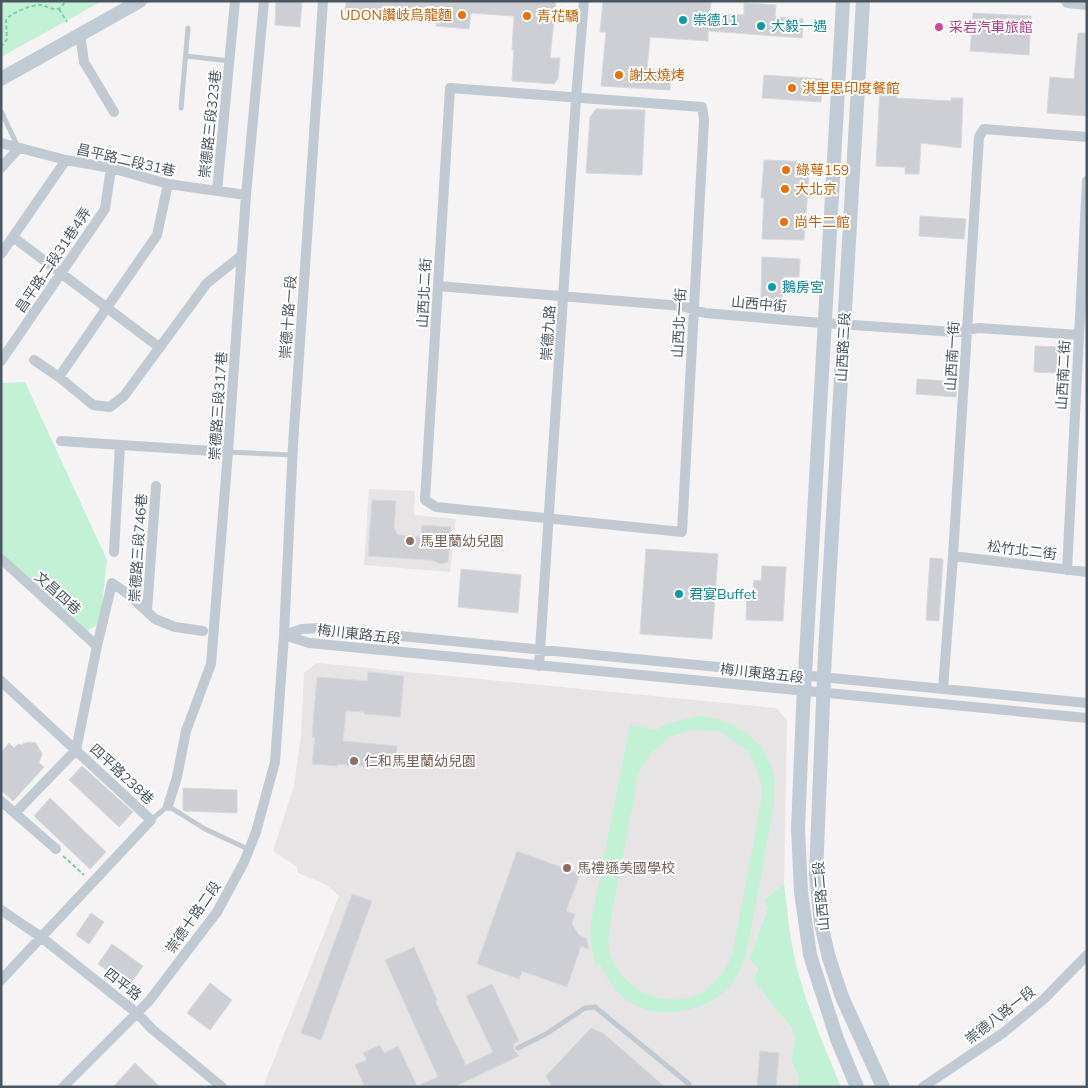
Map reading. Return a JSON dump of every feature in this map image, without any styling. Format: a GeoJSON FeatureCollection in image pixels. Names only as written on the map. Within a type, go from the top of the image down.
{"type":"FeatureCollection","features":[{"type":"Feature","properties":{"kind":"street"},"geometry":{"type":"LineString","coordinates":[[1,79],[140,1]]}},
{"type":"Feature","properties":{"kind":"street","name":"崇德路三段323巷"},"geometry":{"type":"LineString","coordinates":[[217,191],[235,1]]}},
{"type":"Feature","properties":{"kind":"street","name":"崇德路三段317巷"},"geometry":{"type":"LineString","coordinates":[[168,806],[177,777],[186,731],[211,664],[246,195],[264,1]]}},
{"type":"Feature","properties":{"kind":"street","name":"崇德十路一段"},"geometry":{"type":"LineString","coordinates":[[284,634],[292,455],[323,1]]}},
{"type":"Feature","properties":{"kind":"street","name":"崇德九路"},"geometry":{"type":"LineString","coordinates":[[539,666],[584,1]]}},
{"type":"Feature","properties":{"kind":"street","name":"山西路三段"},"geometry":{"type":"LineString","coordinates":[[804,691],[843,1]]}},
{"type":"Feature","properties":{"kind":"street","name":"山西路三段"},"geometry":{"type":"LineString","coordinates":[[823,693],[863,1]]}},
{"type":"Feature","properties":{"kind":"street"},"geometry":{"type":"LineString","coordinates":[[1068,1],[1087,3]]}},
{"type":"Feature","properties":{"kind":"street"},"geometry":{"type":"LineString","coordinates":[[80,34],[84,62],[114,112]]}},
{"type":"Feature","properties":{"kind":"street","name":"山西北二街"},"geometry":{"type":"LineString","coordinates":[[549,519],[436,508],[425,500],[450,88],[576,98]]}},
{"type":"Feature","properties":{"kind":"street","name":"山西北一街"},"geometry":{"type":"LineString","coordinates":[[549,519],[682,532],[704,120],[702,107],[576,98]]}},
{"type":"Feature","properties":{"kind":"street","name":"山西南一街"},"geometry":{"type":"LineString","coordinates":[[944,689],[954,556],[979,137],[984,129],[1087,137]]}},
{"type":"Feature","properties":{"kind":"street","name":"昌平路二段31巷"},"geometry":{"type":"LineString","coordinates":[[1,143],[66,160],[111,168],[168,184],[246,195]]}},
{"type":"Feature","properties":{"kind":"street"},"geometry":{"type":"LineString","coordinates":[[1,168],[19,148]]}},
{"type":"Feature","properties":{"kind":"street"},"geometry":{"type":"LineString","coordinates":[[1,254],[66,160]]}},
{"type":"Feature","properties":{"kind":"street","name":"昌平路二段31巷4弄"},"geometry":{"type":"LineString","coordinates":[[1,361],[105,209],[111,168]]}},
{"type":"Feature","properties":{"kind":"street","name":"山西南二街"},"geometry":{"type":"LineString","coordinates":[[1067,570],[1087,182]]}},
{"type":"Feature","properties":{"kind":"street"},"geometry":{"type":"LineString","coordinates":[[59,377],[157,235],[168,184]]}},
{"type":"Feature","properties":{"kind":"street"},"geometry":{"type":"LineString","coordinates":[[13,237],[159,347]]}},
{"type":"Feature","properties":{"kind":"street"},"geometry":{"type":"LineString","coordinates":[[34,360],[59,377],[93,405],[110,407],[124,396],[207,283],[242,256]]}},
{"type":"Feature","properties":{"kind":"street","name":"山西中街"},"geometry":{"type":"LineString","coordinates":[[438,286],[682,306],[705,314],[955,332],[980,328],[1079,335]]}},
{"type":"Feature","properties":{"kind":"street"},"geometry":{"type":"LineString","coordinates":[[61,441],[228,452]]}},
{"type":"Feature","properties":{"kind":"street"},"geometry":{"type":"LineString","coordinates":[[114,552],[120,445]]}},
{"type":"Feature","properties":{"kind":"street","name":"崇德路三段746巷"},"geometry":{"type":"LineString","coordinates":[[147,611],[156,486]]}},
{"type":"Feature","properties":{"kind":"street","name":"松竹北二街"},"geometry":{"type":"LineString","coordinates":[[954,556],[1087,572]]}},
{"type":"Feature","properties":{"kind":"street","name":"文昌四巷"},"geometry":{"type":"LineString","coordinates":[[1,560],[97,646]]}},
{"type":"Feature","properties":{"kind":"street"},"geometry":{"type":"LineString","coordinates":[[56,850],[6,808],[76,750],[97,646],[112,584],[128,594],[155,619],[175,627],[203,631]]}},
{"type":"Feature","properties":{"kind":"street","name":"梅川東路五段"},"geometry":{"type":"LineString","coordinates":[[284,634],[310,627],[1087,703]]}},
{"type":"Feature","properties":{"kind":"street","name":"梅川東路五段"},"geometry":{"type":"LineString","coordinates":[[284,634],[309,643],[1087,718]]}},
{"type":"Feature","properties":{"kind":"street","name":"崇德十路二段"},"geometry":{"type":"LineString","coordinates":[[63,1087],[138,1014],[217,912],[242,867],[256,832],[275,762],[284,634]]}},
{"type":"Feature","properties":{"kind":"street","name":"四平路238巷"},"geometry":{"type":"LineString","coordinates":[[1,681],[151,820],[1,980]]}},
{"type":"Feature","properties":{"kind":"street","name":"山西路二段"},"geometry":{"type":"LineString","coordinates":[[804,691],[798,829],[803,917],[810,955],[837,1039],[857,1087]]}},
{"type":"Feature","properties":{"kind":"street","name":"山西路二段"},"geometry":{"type":"LineString","coordinates":[[823,693],[816,874],[821,924],[829,958],[842,997],[883,1087]]}},
{"type":"Feature","properties":{"kind":"street","name":"四平路"},"geometry":{"type":"LineString","coordinates":[[1,910],[41,937],[138,1014],[152,1029],[222,1087]]}},
{"type":"Feature","properties":{"kind":"street","name":"崇德八路一段"},"geometry":{"type":"LineString","coordinates":[[923,1087],[1003,1033],[1044,999],[1087,955]]}},
{"type":"Feature","properties":{"kind":"lane"},"geometry":{"type":"LineString","coordinates":[[181,108],[188,28]]}},
{"type":"Feature","properties":{"kind":"lane","name":"崇德路三段323巷"},"geometry":{"type":"LineString","coordinates":[[186,56],[230,61]]}},
{"type":"Feature","properties":{"kind":"lane"},"geometry":{"type":"LineString","coordinates":[[1,111],[19,148]]}},
{"type":"Feature","properties":{"kind":"lane"},"geometry":{"type":"LineString","coordinates":[[228,452],[292,455]]}},
{"type":"Feature","properties":{"kind":"lane"},"geometry":{"type":"LineString","coordinates":[[151,820],[168,806],[248,850]]}},
{"type":"Feature","properties":{"kind":"lane"},"geometry":{"type":"LineString","coordinates":[[518,1048],[546,1034],[585,1008],[595,1007],[690,1084]]}},
{"type":"Feature","properties":{"kind":"path"},"geometry":{"type":"LineString","coordinates":[[1,47],[7,39],[7,17],[39,4],[55,10],[65,1]]}},
{"type":"Feature","properties":{"kind":"path"},"geometry":{"type":"LineString","coordinates":[[59,8],[68,22]]}},
{"type":"Feature","properties":{"kind":"path"},"geometry":{"type":"LineString","coordinates":[[56,850],[92,882]]}},
{"type":"Feature","properties":{"kind":"shaded area","name":"馬里蘭幼兒園"},"geometry":{"type":"Polygon","coordinates":[[[369,489],[415,491],[414,515],[456,519],[450,572],[364,565],[369,489]]]}},
{"type":"Feature","properties":{"kind":"shaded area","name":"馬禮遜美國學校"},"geometry":{"type":"Polygon","coordinates":[[[317,663],[776,708],[787,720],[784,884],[764,900],[768,908],[749,959],[758,969],[753,981],[791,1027],[795,1038],[791,1060],[799,1078],[798,1087],[263,1087],[339,896],[327,885],[298,873],[297,867],[273,851],[294,786],[301,736],[304,673],[317,663]]]}},
{"type":"Feature","properties":{"kind":"green space"},"geometry":{"type":"Polygon","coordinates":[[[1,1],[102,1],[1,57],[1,1]]]}},
{"type":"Feature","properties":{"kind":"green space"},"geometry":{"type":"Polygon","coordinates":[[[25,382],[107,560],[100,623],[87,631],[1,553],[1,383],[25,382]]]}},
{"type":"Feature","properties":{"kind":"green space"},"geometry":{"type":"Polygon","coordinates":[[[699,716],[722,720],[741,729],[764,752],[773,771],[775,785],[774,805],[751,933],[743,964],[726,990],[710,1001],[691,1009],[662,1012],[641,1008],[624,998],[617,991],[600,964],[595,965],[590,935],[630,725],[656,730],[669,723],[699,716]],[[692,730],[670,737],[652,752],[639,771],[608,939],[610,954],[616,967],[625,979],[650,995],[665,999],[694,996],[707,989],[722,974],[732,956],[761,802],[761,787],[758,773],[748,751],[719,731],[692,730]]]}},
{"type":"Feature","properties":{"kind":"green space"},"geometry":{"type":"Polygon","coordinates":[[[784,884],[791,937],[801,982],[841,1087],[798,1087],[799,1078],[791,1060],[795,1038],[791,1027],[753,981],[758,969],[749,959],[768,908],[764,900],[784,884]]]}},
{"type":"Feature","properties":{"kind":"building"},"geometry":{"type":"Polygon","coordinates":[[[276,1],[302,1],[300,27],[275,25],[276,1]]]}},
{"type":"Feature","properties":{"kind":"building"},"geometry":{"type":"Polygon","coordinates":[[[346,1],[556,1],[550,58],[560,58],[558,79],[554,84],[512,81],[514,16],[471,13],[469,29],[436,26],[437,14],[412,12],[411,21],[373,19],[373,15],[345,11],[346,1]]]}},
{"type":"Feature","properties":{"kind":"building"},"geometry":{"type":"Polygon","coordinates":[[[603,1],[711,1],[710,13],[744,15],[744,3],[776,5],[775,17],[803,19],[802,38],[708,31],[708,41],[650,37],[647,69],[654,69],[654,72],[671,73],[670,90],[601,86],[606,32],[600,32],[603,1]]]}},
{"type":"Feature","properties":{"kind":"building"},"geometry":{"type":"Polygon","coordinates":[[[973,13],[1031,16],[1029,55],[970,51],[973,13]]]}},
{"type":"Feature","properties":{"kind":"building"},"geometry":{"type":"Polygon","coordinates":[[[1078,33],[1087,33],[1086,116],[1047,113],[1050,77],[1074,79],[1078,33]]]}},
{"type":"Feature","properties":{"kind":"building","name":"淇里思印度餐館"},"geometry":{"type":"Polygon","coordinates":[[[764,75],[823,79],[821,102],[762,98],[764,75]]]}},
{"type":"Feature","properties":{"kind":"building"},"geometry":{"type":"Polygon","coordinates":[[[880,86],[897,87],[896,98],[951,101],[951,98],[963,98],[961,148],[921,143],[919,174],[905,174],[905,167],[876,166],[880,86]]]}},
{"type":"Feature","properties":{"kind":"building"},"geometry":{"type":"Polygon","coordinates":[[[596,109],[645,110],[642,175],[586,173],[590,117],[596,109]]]}},
{"type":"Feature","properties":{"kind":"building"},"geometry":{"type":"Polygon","coordinates":[[[764,160],[810,162],[804,240],[762,239],[764,198],[761,198],[764,160]]]}},
{"type":"Feature","properties":{"kind":"building"},"geometry":{"type":"Polygon","coordinates":[[[920,216],[966,219],[964,239],[919,236],[920,216]]]}},
{"type":"Feature","properties":{"kind":"building","name":"鵝房宮"},"geometry":{"type":"Polygon","coordinates":[[[762,257],[800,259],[799,277],[783,277],[782,299],[761,297],[762,257]]]}},
{"type":"Feature","properties":{"kind":"building"},"geometry":{"type":"Polygon","coordinates":[[[1035,346],[1061,347],[1060,373],[1034,372],[1035,346]]]}},
{"type":"Feature","properties":{"kind":"building"},"geometry":{"type":"Polygon","coordinates":[[[917,379],[957,382],[956,397],[916,394],[917,379]]]}},
{"type":"Feature","properties":{"kind":"building"},"geometry":{"type":"Polygon","coordinates":[[[372,500],[396,501],[394,528],[398,535],[421,537],[422,525],[451,527],[448,562],[441,564],[431,560],[368,556],[372,500]]]}},
{"type":"Feature","properties":{"kind":"building","name":"君宴Buffet"},"geometry":{"type":"Polygon","coordinates":[[[646,549],[718,554],[712,639],[640,634],[646,549]]]}},
{"type":"Feature","properties":{"kind":"building"},"geometry":{"type":"Polygon","coordinates":[[[930,558],[943,559],[939,621],[926,620],[930,558]]]}},
{"type":"Feature","properties":{"kind":"building"},"geometry":{"type":"Polygon","coordinates":[[[762,566],[786,567],[783,621],[746,620],[747,595],[753,595],[754,580],[761,581],[762,566]]]}},
{"type":"Feature","properties":{"kind":"building"},"geometry":{"type":"Polygon","coordinates":[[[461,569],[521,575],[518,613],[458,607],[461,569]]]}},
{"type":"Feature","properties":{"kind":"building"},"geometry":{"type":"Polygon","coordinates":[[[368,672],[404,676],[400,717],[346,711],[343,741],[397,746],[395,769],[337,764],[337,766],[312,764],[315,737],[312,737],[317,677],[367,681],[368,672]]]}},
{"type":"Feature","properties":{"kind":"building"},"geometry":{"type":"Polygon","coordinates":[[[28,742],[36,743],[42,754],[39,763],[44,767],[13,801],[1,790],[1,753],[9,743],[14,748],[18,744],[21,745],[28,742]]]}},
{"type":"Feature","properties":{"kind":"building"},"geometry":{"type":"Polygon","coordinates":[[[82,766],[133,812],[119,827],[69,780],[82,766]]]}},
{"type":"Feature","properties":{"kind":"building"},"geometry":{"type":"Polygon","coordinates":[[[183,788],[237,790],[237,813],[185,811],[183,810],[183,788]]]}},
{"type":"Feature","properties":{"kind":"building"},"geometry":{"type":"Polygon","coordinates":[[[50,798],[106,852],[90,869],[34,816],[50,798]]]}},
{"type":"Feature","properties":{"kind":"building"},"geometry":{"type":"Polygon","coordinates":[[[517,851],[580,874],[566,911],[575,914],[572,924],[579,935],[586,938],[589,949],[581,946],[567,987],[522,971],[519,979],[477,964],[517,851]]]}},
{"type":"Feature","properties":{"kind":"building"},"geometry":{"type":"Polygon","coordinates":[[[352,894],[372,901],[321,1040],[301,1033],[352,894]]]}},
{"type":"Feature","properties":{"kind":"building"},"geometry":{"type":"Polygon","coordinates":[[[91,913],[104,922],[89,944],[76,935],[91,913]]]}},
{"type":"Feature","properties":{"kind":"building"},"geometry":{"type":"Polygon","coordinates":[[[112,944],[143,966],[129,986],[98,964],[112,944]]]}},
{"type":"Feature","properties":{"kind":"building"},"geometry":{"type":"Polygon","coordinates":[[[414,947],[437,1000],[435,1001],[466,1065],[493,1052],[466,996],[492,984],[519,1041],[513,1044],[514,1050],[519,1056],[454,1087],[365,1087],[355,1065],[367,1060],[363,1053],[380,1045],[384,1053],[398,1046],[417,1086],[438,1077],[385,960],[414,947]]]}},
{"type":"Feature","properties":{"kind":"building"},"geometry":{"type":"Polygon","coordinates":[[[210,983],[232,1000],[210,1030],[187,1013],[210,983]]]}},
{"type":"Feature","properties":{"kind":"building"},"geometry":{"type":"Polygon","coordinates":[[[591,1028],[603,1033],[665,1087],[552,1087],[546,1076],[591,1028]]]}},
{"type":"Feature","properties":{"kind":"building"},"geometry":{"type":"Polygon","coordinates":[[[760,1051],[779,1053],[776,1087],[757,1087],[760,1051]]]}},
{"type":"Feature","properties":{"kind":"building"},"geometry":{"type":"Polygon","coordinates":[[[135,1063],[160,1087],[113,1087],[135,1063]]]}},
{"type":"Feature","properties":{"kind":"place","name":"UDON讚岐烏龍麵"},"geometry":{"type":"Point","coordinates":[462,15]}},
{"type":"Feature","properties":{"kind":"place","name":"青花驕"},"geometry":{"type":"Point","coordinates":[527,16]}},
{"type":"Feature","properties":{"kind":"place","name":"崇德11"},"geometry":{"type":"Point","coordinates":[683,20]}},
{"type":"Feature","properties":{"kind":"place","name":"大毅一遇"},"geometry":{"type":"Point","coordinates":[761,26]}},
{"type":"Feature","properties":{"kind":"place","name":"采岩汽車旅館"},"geometry":{"type":"Point","coordinates":[939,27]}},
{"type":"Feature","properties":{"kind":"place","name":"謝太燒烤"},"geometry":{"type":"Point","coordinates":[619,75]}},
{"type":"Feature","properties":{"kind":"place","name":"淇里思印度餐館"},"geometry":{"type":"Point","coordinates":[792,88]}},
{"type":"Feature","properties":{"kind":"place","name":"綠萼159"},"geometry":{"type":"Point","coordinates":[786,170]}},
{"type":"Feature","properties":{"kind":"place","name":"大北京"},"geometry":{"type":"Point","coordinates":[785,189]}},
{"type":"Feature","properties":{"kind":"place","name":"尚牛二館"},"geometry":{"type":"Point","coordinates":[784,222]}},
{"type":"Feature","properties":{"kind":"place","name":"鵝房宮"},"geometry":{"type":"Point","coordinates":[772,287]}},
{"type":"Feature","properties":{"kind":"place","name":"馬里蘭幼兒園"},"geometry":{"type":"Point","coordinates":[410,541]}},
{"type":"Feature","properties":{"kind":"place","name":"君宴Buffet"},"geometry":{"type":"Point","coordinates":[679,594]}},
{"type":"Feature","properties":{"kind":"place","name":"仁和馬里蘭幼兒園"},"geometry":{"type":"Point","coordinates":[354,761]}},
{"type":"Feature","properties":{"kind":"place","name":"馬禮遜美國學校"},"geometry":{"type":"Point","coordinates":[567,868]}}]}
